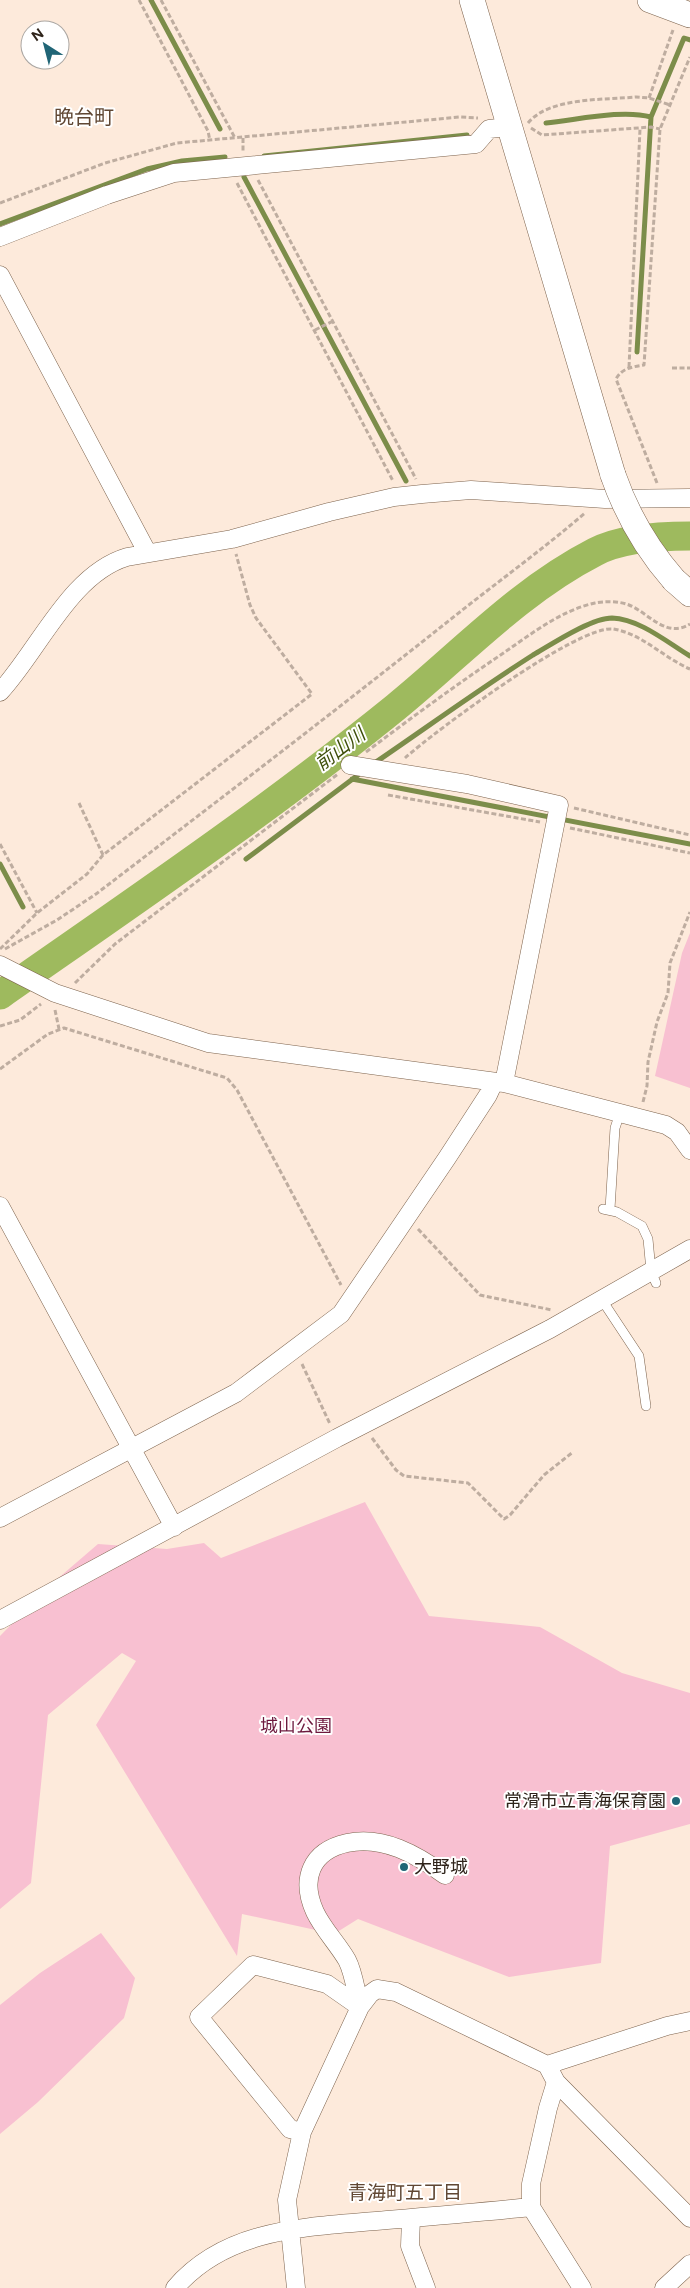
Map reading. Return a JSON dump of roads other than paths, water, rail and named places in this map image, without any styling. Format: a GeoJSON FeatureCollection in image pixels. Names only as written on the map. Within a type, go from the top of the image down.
{"type":"FeatureCollection","features":[{"type":"Feature","properties":{"kind":"street"},"geometry":{"type":"LineString","coordinates":[[472,0],[498,128],[624,506],[638,532],[682,587]]}},
{"type":"Feature","properties":{"kind":"street"},"geometry":{"type":"LineString","coordinates":[[650,0],[685,13]]}},
{"type":"Feature","properties":{"kind":"street"},"geometry":{"type":"LineString","coordinates":[[0,237],[107,195],[174,173],[254,167],[476,144],[498,128]]}},
{"type":"Feature","properties":{"kind":"street"},"geometry":{"type":"LineString","coordinates":[[0,275],[147,552]]}},
{"type":"Feature","properties":{"kind":"street"},"geometry":{"type":"LineString","coordinates":[[0,692],[15,676],[77,590],[88,578],[112,561],[147,552],[232,539],[329,512],[399,496],[471,490],[592,498],[690,498]]}},
{"type":"Feature","properties":{"kind":"street"},"geometry":{"type":"LineString","coordinates":[[0,1518],[236,1393],[340,1314],[352,1300],[488,1095],[499,1082],[559,805],[467,784],[350,765]]}},
{"type":"Feature","properties":{"kind":"street"},"geometry":{"type":"LineString","coordinates":[[3,962],[50,990],[208,1043],[499,1082],[666,1125],[677,1132],[690,1150]]}},
{"type":"Feature","properties":{"kind":"street"},"geometry":{"type":"LineString","coordinates":[[0,1206],[174,1527]]}},
{"type":"Feature","properties":{"kind":"street"},"geometry":{"type":"LineString","coordinates":[[0,1620],[337,1438],[602,1300],[653,1277],[690,1249]]}},
{"type":"Feature","properties":{"kind":"street"},"geometry":{"type":"LineString","coordinates":[[360,2008],[348,1962],[315,1912],[308,1884],[310,1869],[318,1857],[338,1845],[353,1842],[375,1842],[421,1858],[445,1875]]}},
{"type":"Feature","properties":{"kind":"street"},"geometry":{"type":"LineString","coordinates":[[302,2132],[290,2129],[199,2017],[253,1965],[327,1984],[360,2008]]}},
{"type":"Feature","properties":{"kind":"street"},"geometry":{"type":"LineString","coordinates":[[296,2288],[287,2200],[302,2132],[360,2008],[370,1994],[377,1989],[396,1992],[547,2065],[556,2082],[690,2218]]}},
{"type":"Feature","properties":{"kind":"street"},"geometry":{"type":"LineString","coordinates":[[547,2065],[667,2026],[690,2021]]}},
{"type":"Feature","properties":{"kind":"street"},"geometry":{"type":"LineString","coordinates":[[556,2082],[548,2108],[531,2184],[531,2208],[582,2288]]}},
{"type":"Feature","properties":{"kind":"street"},"geometry":{"type":"LineString","coordinates":[[178,2286],[204,2260],[228,2247],[289,2229],[531,2208]]}},
{"type":"Feature","properties":{"kind":"street"},"geometry":{"type":"LineString","coordinates":[[411,2218],[410,2246],[426,2288]]}},
{"type":"Feature","properties":{"kind":"street"},"geometry":{"type":"LineString","coordinates":[[664,2288],[690,2264]]}},
{"type":"Feature","properties":{"kind":"lane"},"geometry":{"type":"LineString","coordinates":[[620,1113],[614,1128],[607,1209],[642,1226],[651,1251],[653,1277]]}},
{"type":"Feature","properties":{"kind":"lane"},"geometry":{"type":"LineString","coordinates":[[602,1300],[639,1356],[646,1406]]}},
{"type":"Feature","properties":{"kind":"waterway"},"geometry":{"type":"LineString","coordinates":[[151,0],[220,129]]}},
{"type":"Feature","properties":{"kind":"waterway"},"geometry":{"type":"LineString","coordinates":[[546,123],[627,114],[651,117],[684,38],[690,40]]}},
{"type":"Feature","properties":{"kind":"waterway"},"geometry":{"type":"LineString","coordinates":[[637,352],[651,117]]}},
{"type":"Feature","properties":{"kind":"waterway"},"geometry":{"type":"LineString","coordinates":[[264,156],[467,135]]}},
{"type":"Feature","properties":{"kind":"waterway"},"geometry":{"type":"LineString","coordinates":[[0,224],[147,169],[182,161],[225,157]]}},
{"type":"Feature","properties":{"kind":"waterway"},"geometry":{"type":"LineString","coordinates":[[244,177],[406,481]]}},
{"type":"Feature","properties":{"kind":"waterway","name":"前山川"},"geometry":{"type":"LineString","coordinates":[[0,995],[200,855],[348,745],[420,687],[491,624],[541,585],[605,547],[654,537],[690,536]]}},
{"type":"Feature","properties":{"kind":"waterway"},"geometry":{"type":"LineString","coordinates":[[373,764],[533,655],[593,622],[612,618],[622,619],[653,632],[690,656]]}},
{"type":"Feature","properties":{"kind":"waterway"},"geometry":{"type":"LineString","coordinates":[[246,859],[362,772]]}},
{"type":"Feature","properties":{"kind":"waterway"},"geometry":{"type":"LineString","coordinates":[[352,779],[690,844]]}},
{"type":"Feature","properties":{"kind":"waterway"},"geometry":{"type":"LineString","coordinates":[[0,864],[23,907]]}},
{"type":"Feature","properties":{"kind":"place","name":"常滑市立青海保育園"},"geometry":{"type":"Point","coordinates":[676,1801]}},
{"type":"Feature","properties":{"kind":"place","name":"大野城"},"geometry":{"type":"Point","coordinates":[404,1867]}},
{"type":"Feature","properties":{"kind":"district","name":"晩台町"},"geometry":{"type":"Point","coordinates":[84,117]}},
{"type":"Feature","properties":{"kind":"district","name":"青海町五丁目"},"geometry":{"type":"Point","coordinates":[405,2192]}},
{"type":"Feature","properties":{"kind":"park label","name":"城山公園"},"geometry":{"type":"Point","coordinates":[296,1726]}}]}
